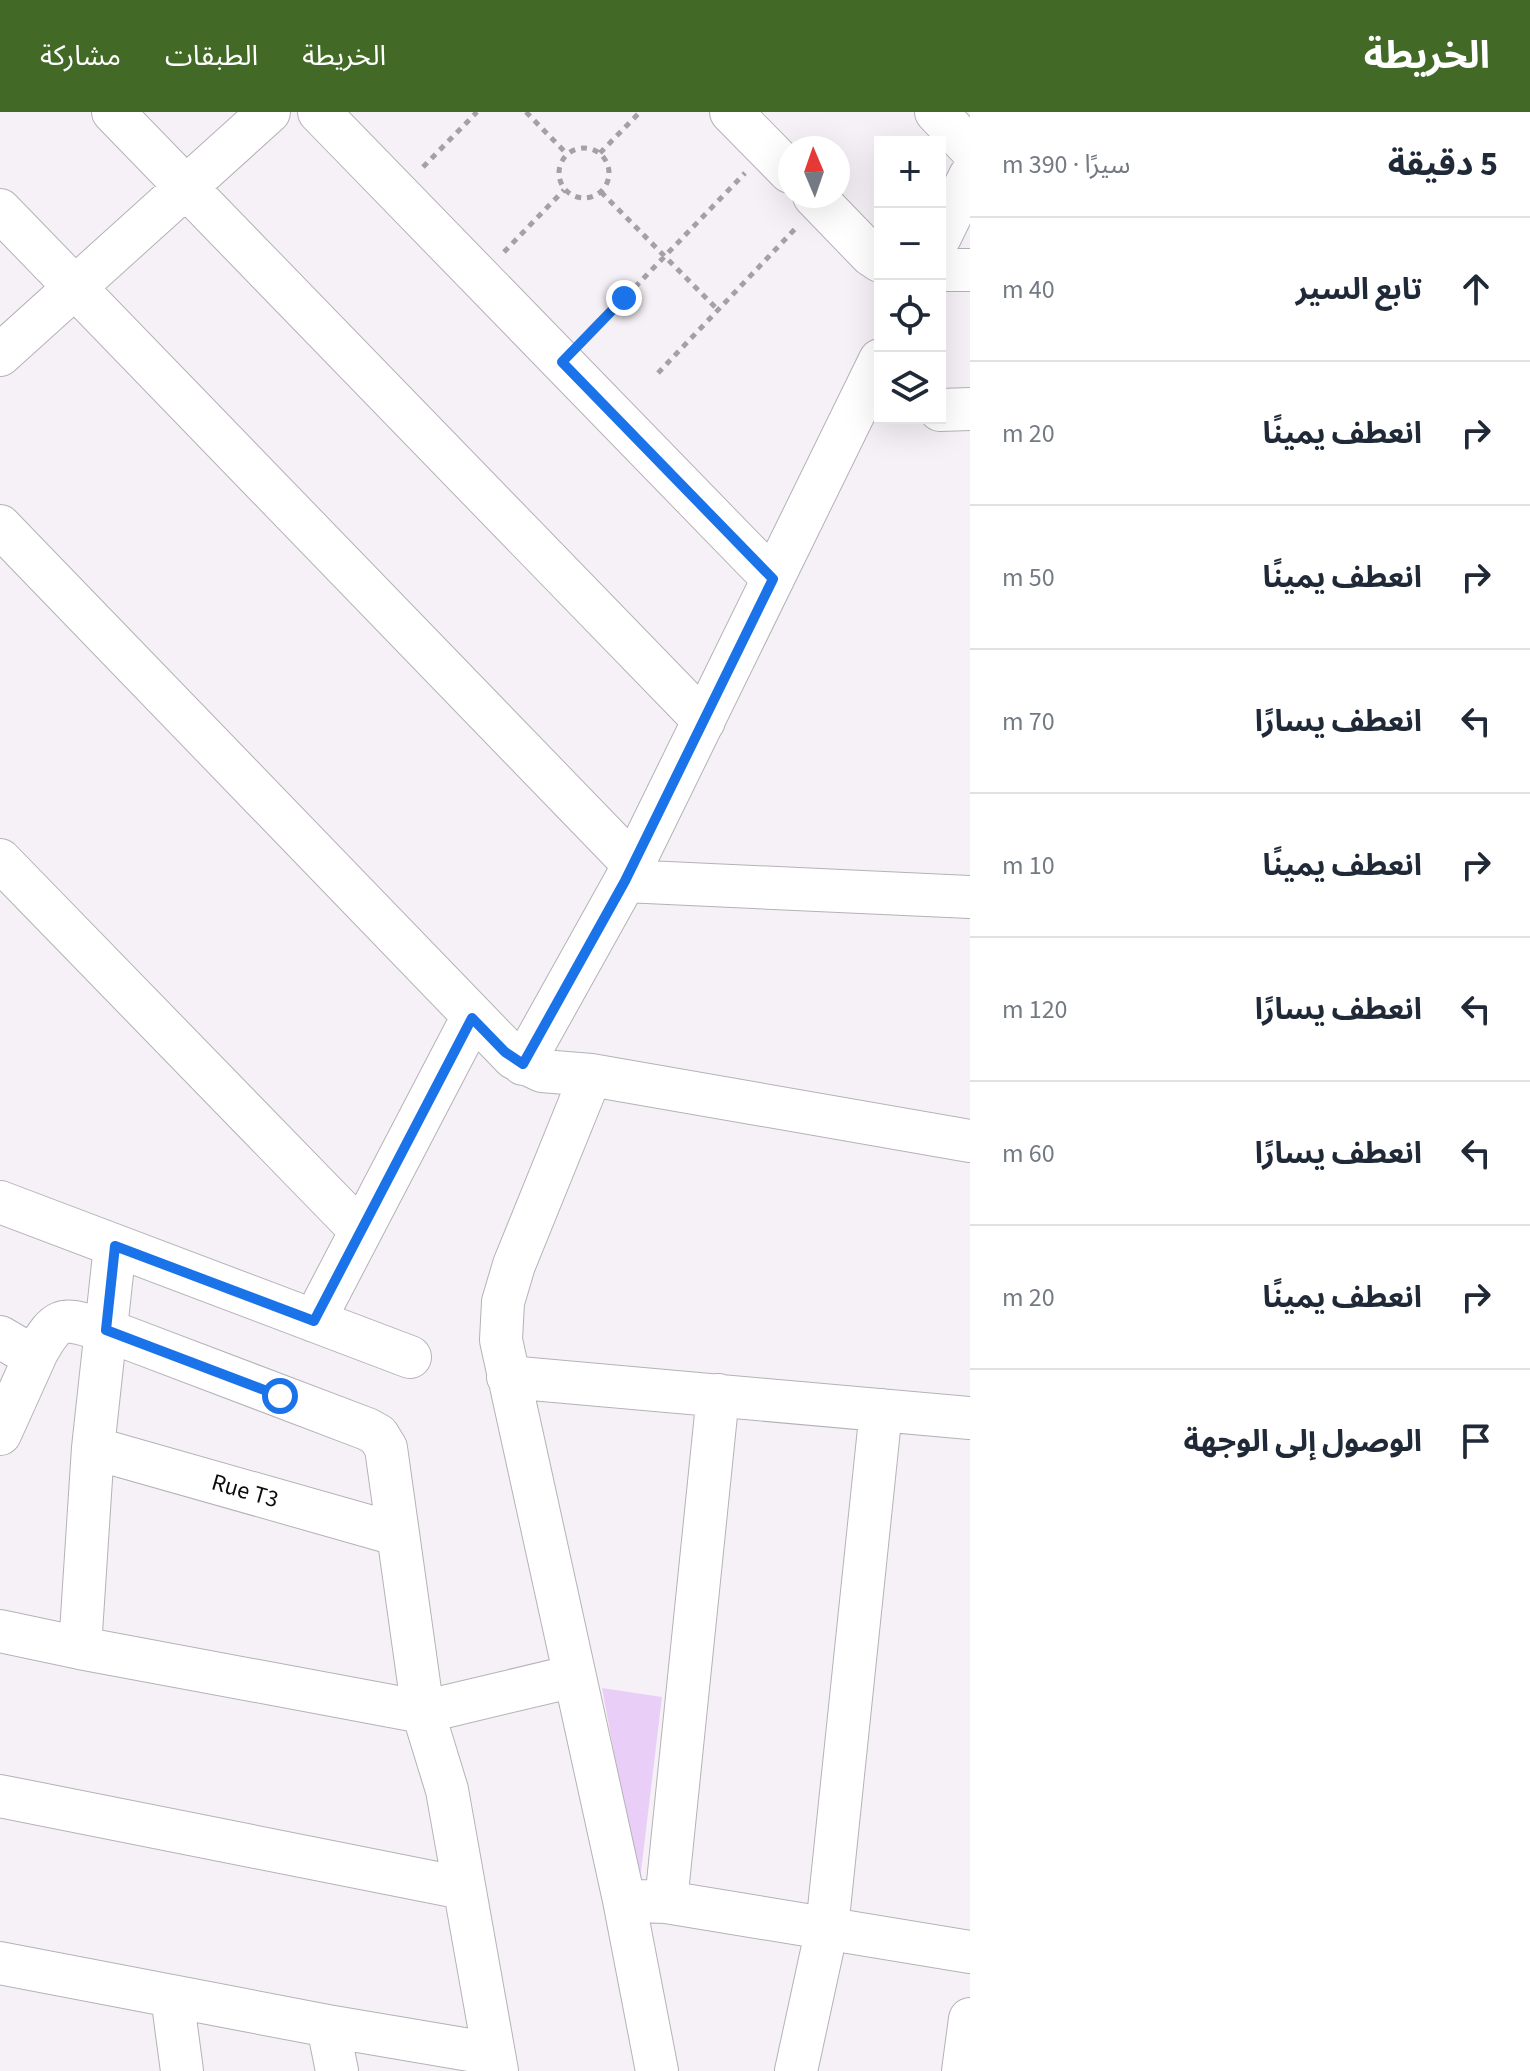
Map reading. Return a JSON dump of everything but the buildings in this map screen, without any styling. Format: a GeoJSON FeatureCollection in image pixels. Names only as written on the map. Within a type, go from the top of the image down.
{"type":"FeatureCollection","features":[{"type":"Feature","properties":{"kind":"street"},"geometry":{"type":"LineString","coordinates":[[113,112],[704,721]]}},
{"type":"Feature","properties":{"kind":"street"},"geometry":{"type":"LineString","coordinates":[[0,355],[269,112]]}},
{"type":"Feature","properties":{"kind":"street"},"geometry":{"type":"LineString","coordinates":[[319,112],[773,579]]}},
{"type":"Feature","properties":{"kind":"street"},"geometry":{"type":"LineString","coordinates":[[731,112],[778,160]]}},
{"type":"Feature","properties":{"kind":"street"},"geometry":{"type":"LineString","coordinates":[[936,112],[970,148]]}},
{"type":"Feature","properties":{"kind":"street"},"geometry":{"type":"LineString","coordinates":[[946,225],[970,176]]}},
{"type":"Feature","properties":{"kind":"street"},"geometry":{"type":"LineString","coordinates":[[826,208],[874,257]]}},
{"type":"Feature","properties":{"kind":"street"},"geometry":{"type":"LineString","coordinates":[[0,210],[629,873],[970,896]]}},
{"type":"Feature","properties":{"kind":"street"},"geometry":{"type":"LineString","coordinates":[[946,270],[970,270]]}},
{"type":"Feature","properties":{"kind":"street"},"geometry":{"type":"LineString","coordinates":[[523,1064],[629,873],[773,579],[868,410],[874,385]]}},
{"type":"Feature","properties":{"kind":"street"},"geometry":{"type":"LineString","coordinates":[[946,410],[970,409]]}},
{"type":"Feature","properties":{"kind":"street"},"geometry":{"type":"LineString","coordinates":[[0,526],[505,1052],[523,1064],[542,1071],[591,1075],[970,1141]]}},
{"type":"Feature","properties":{"kind":"street"},"geometry":{"type":"LineString","coordinates":[[0,860],[361,1231]]}},
{"type":"Feature","properties":{"kind":"street"},"geometry":{"type":"LineString","coordinates":[[314,1321],[472,1018]]}},
{"type":"Feature","properties":{"kind":"street"},"geometry":{"type":"LineString","coordinates":[[591,1075],[514,1265],[503,1302],[501,1340],[624,1900],[657,2071]]}},
{"type":"Feature","properties":{"kind":"street"},"geometry":{"type":"LineString","coordinates":[[0,1202],[410,1357]]}},
{"type":"Feature","properties":{"kind":"street"},"geometry":{"type":"LineString","coordinates":[[80,1648],[93,1448],[115,1246]]}},
{"type":"Feature","properties":{"kind":"street"},"geometry":{"type":"LineString","coordinates":[[0,1434],[21,1356],[50,1329],[66,1320],[106,1330],[378,1435],[386,1448],[423,1712],[447,1790],[495,2063],[328,2026],[1,1966]]}},
{"type":"Feature","properties":{"kind":"street"},"geometry":{"type":"LineString","coordinates":[[508,1377],[970,1418]]}},
{"type":"Feature","properties":{"kind":"street"},"geometry":{"type":"LineString","coordinates":[[666,1902],[718,1395]]}},
{"type":"Feature","properties":{"kind":"street"},"geometry":{"type":"LineString","coordinates":[[796,2071],[827,1928],[881,1410]]}},
{"type":"Feature","properties":{"kind":"street","name":"Rue T3"},"geometry":{"type":"LineString","coordinates":[[93,1448],[396,1534]]}},
{"type":"Feature","properties":{"kind":"street"},"geometry":{"type":"LineString","coordinates":[[0,1631],[423,1712],[574,1676]]}},
{"type":"Feature","properties":{"kind":"street"},"geometry":{"type":"LineString","coordinates":[[0,1796],[462,1888]]}},
{"type":"Feature","properties":{"kind":"street"},"geometry":{"type":"LineString","coordinates":[[624,1900],[666,1902],[970,1952]]}},
{"type":"Feature","properties":{"kind":"street"},"geometry":{"type":"LineString","coordinates":[[172,1996],[182,2071]]}},
{"type":"Feature","properties":{"kind":"street"},"geometry":{"type":"LineString","coordinates":[[963,2071],[970,2019]]}},
{"type":"Feature","properties":{"kind":"street"},"geometry":{"type":"LineString","coordinates":[[328,2026],[337,2071]]}},
{"type":"Feature","properties":{"kind":"path"},"geometry":{"type":"LineString","coordinates":[[398,194],[477,112]]}},
{"type":"Feature","properties":{"kind":"path"},"geometry":{"type":"LineString","coordinates":[[526,112],[567,154]]}},
{"type":"Feature","properties":{"kind":"path"},"geometry":{"type":"LineString","coordinates":[[600,153],[640,112]]}},
{"type":"Feature","properties":{"kind":"path"},"geometry":{"type":"LineString","coordinates":[[583,148],[600,153],[607,161],[610,172],[608,183],[601,192],[582,199],[564,190],[558,171],[560,162],[567,154],[583,148]]}},
{"type":"Feature","properties":{"kind":"path"},"geometry":{"type":"LineString","coordinates":[[562,362],[665,256],[778,162]]}},
{"type":"Feature","properties":{"kind":"path"},"geometry":{"type":"LineString","coordinates":[[480,277],[564,190]]}},
{"type":"Feature","properties":{"kind":"path"},"geometry":{"type":"LineString","coordinates":[[601,192],[718,310]]}},
{"type":"Feature","properties":{"kind":"path"},"geometry":{"type":"LineString","coordinates":[[658,373],[809,208]]}},
{"type":"Feature","properties":{"kind":"shaded area"},"geometry":{"type":"Polygon","coordinates":[[[602,1688],[662,1697],[639,1888],[602,1688]]]}},
{"type":"Feature","properties":{"kind":"route"},"geometry":{"type":"LineString","coordinates":[[280,1396],[106,1330],[115,1246],[314,1321],[472,1018],[505,1052],[523,1064],[625,881],[773,579],[562,362],[624,298]]}}]}
